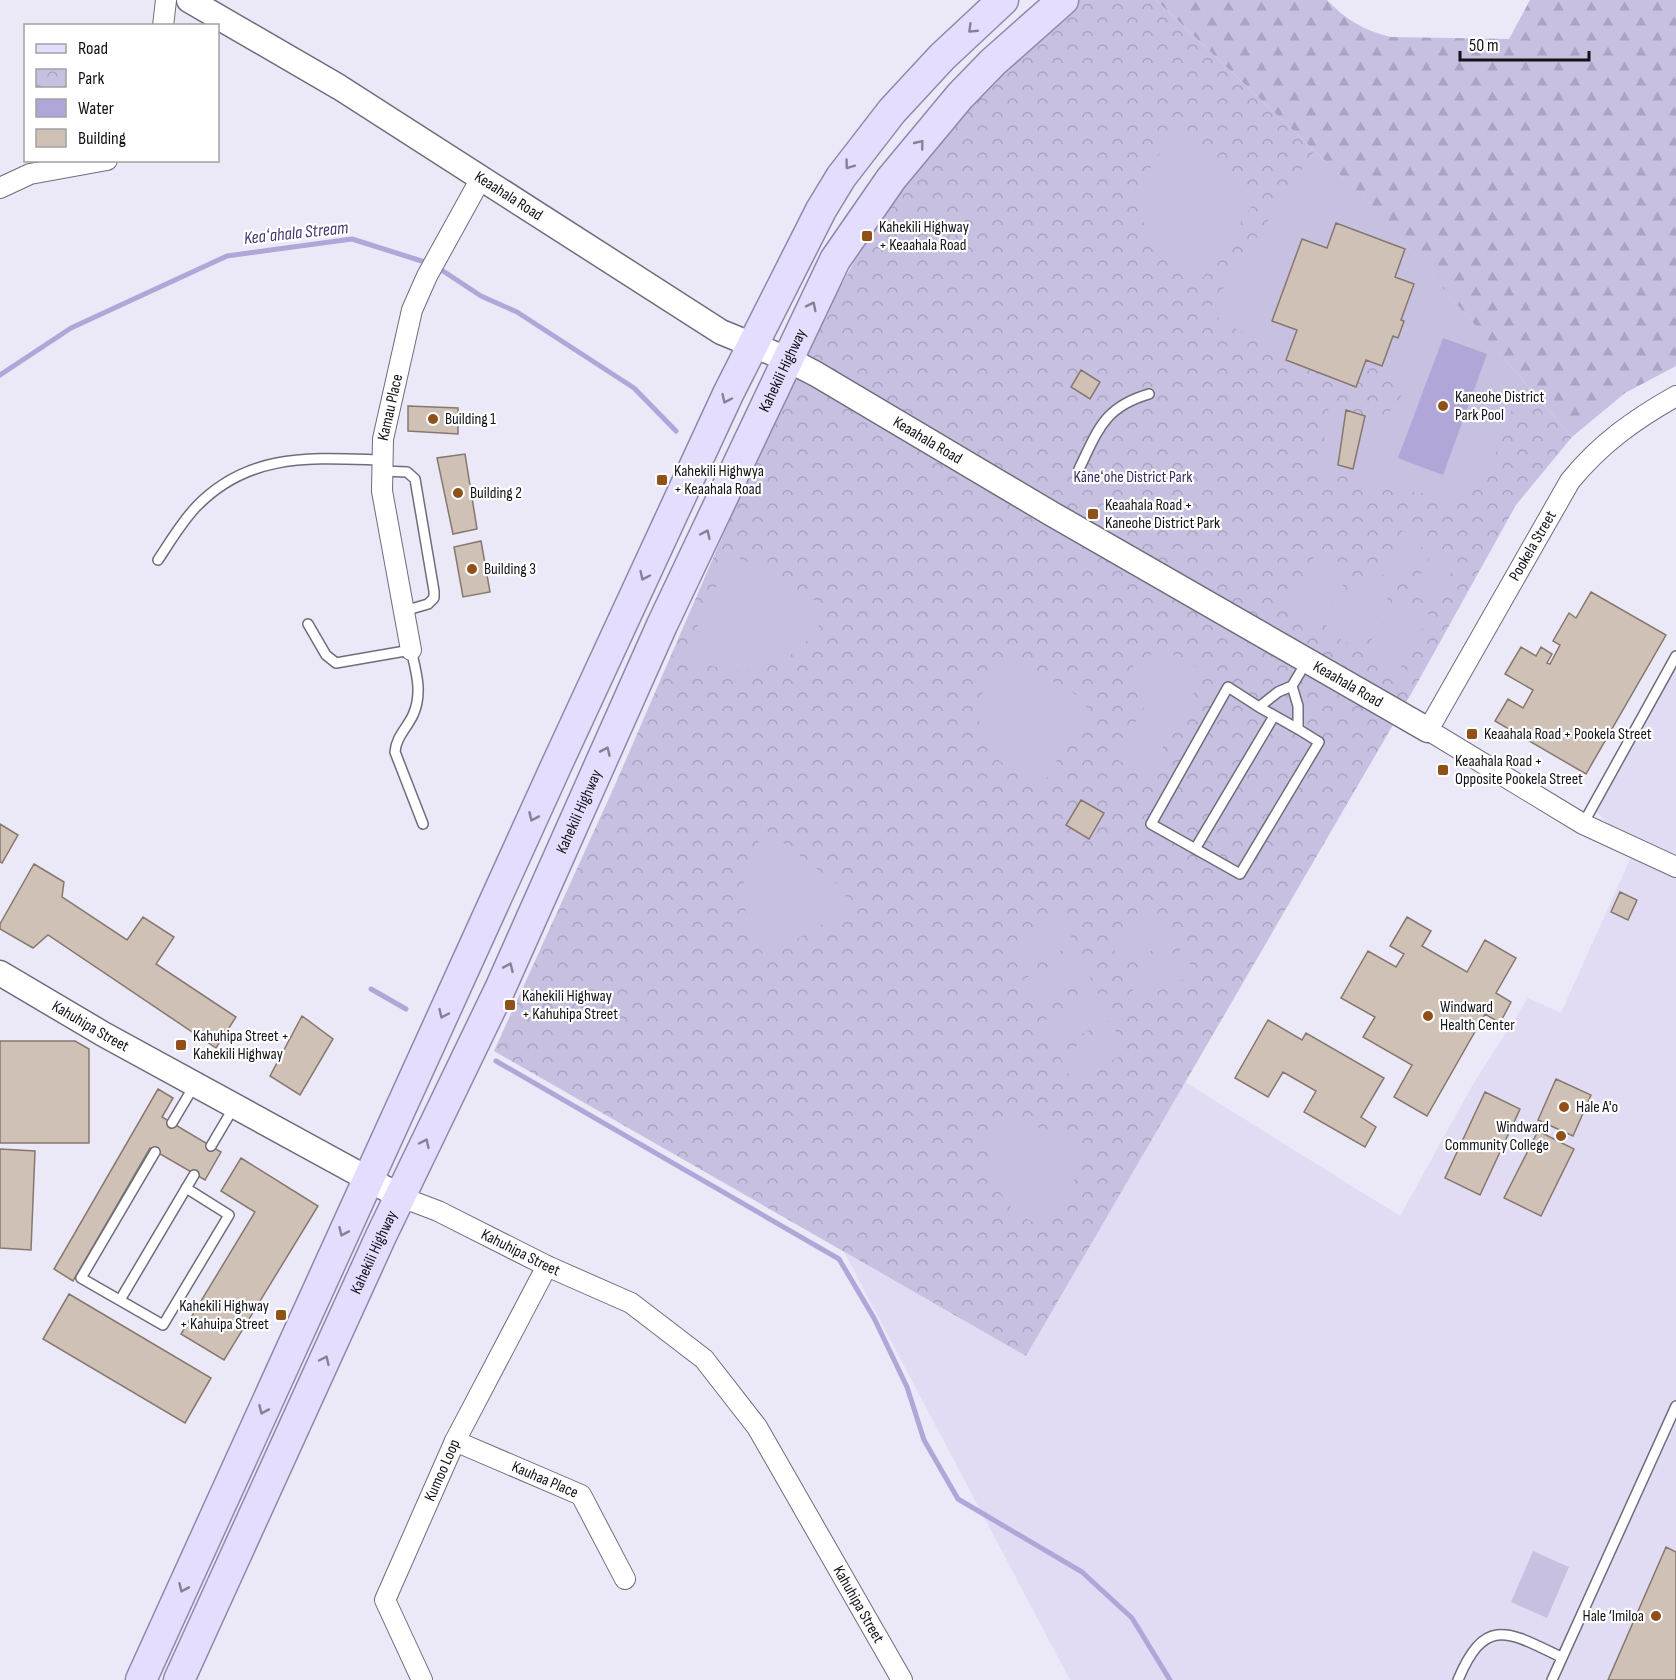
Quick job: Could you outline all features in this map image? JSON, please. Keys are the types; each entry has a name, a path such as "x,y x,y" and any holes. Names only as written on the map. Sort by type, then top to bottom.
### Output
{"main road":[{"path":"141,1680 366,1179 751,346 820,210 863,146 942,57 1003,0"},
{"name":"Kahekili Highway","path":"179,1680 401,1197 500,989 662,625 835,260 891,179 960,96 993,62 1063,0"}],"street":[{"path":"163,24 166,0"},
{"name":"Keaahala Road","path":"189,0 339,87 480,180 721,332 787,359 1428,730 1583,824 1676,867"},
{"path":"0,188 30,174 96,162"},
{"name":"Kamau Place","path":"411,650 382,491 381,466 408,321 427,276 480,180"},
{"name":"Pookela Street","path":"1428,730 1570,481 1584,463 1619,432 1676,396"},
{"name":"Kahuhipa Street","path":"0,973 366,1179 631,1303 704,1359 757,1427 902,1680"},
{"name":"Kumoo Loop","path":"422,1680 385,1600 456,1441 548,1266"},
{"name":"Kauhaa Place","path":"456,1441 581,1495 625,1578"}],"lane":[{"path":"1079,469 1097,430 1113,410 1130,400 1149,394"},
{"path":"158,560 196,507 242,474 297,458 381,466 407,472 415,479 434,591 434,598 428,604 404,610"},
{"path":"308,624 326,655 336,663 411,650 418,685 417,703 397,740 395,752 423,824"},
{"path":"1583,824 1676,656"},
{"path":"1259,707 1278,692 1292,686 1307,661"},
{"path":"1292,686 1298,706 1298,729"},
{"path":"1228,687 1274,716 1319,742 1240,874 1151,824 1228,687"},
{"path":"1195,849 1274,716"},
{"path":"172,1123 195,1084"},
{"path":"211,1146 235,1106"},
{"path":"155,1152 81,1278 163,1325 229,1215 186,1188"},
{"path":"120,1300 195,1174"},
{"path":"1552,1680 1676,1406"},
{"path":"1458,1680 1475,1647 1497,1635 1521,1638 1562,1657"}],"shaded area":[{"name":"Windward Community College","path":"1676,656 1676,1680 1070,1680 844,1252 1026,1356 1185,1082 1400,1216 1472,1086 1528,998 1561,1013 1635,848 1591,807"}],"green space":[{"name":"Kāneʻohe District Park","path":"1075,0 1156,0 1365,199 1572,437 1516,505 1415,687 1026,1356 494,1051 615,785 781,401 825,314 882,212 956,110"},
{"path":"1156,0 1327,0 1356,24 1391,37 1509,39 1530,0 1676,0 1676,366 1625,393 1572,437 1365,199"},
{"path":"1176,135 1259,195 1202,279 1161,249 1148,233 1141,215 1140,197 1146,177 1157,157"},
{"path":"1314,151 1365,199 1511,367 1514,385 1509,420 1496,454 1468,500 1381,487 1320,469 1329,405 1381,420 1395,406 1404,391 1397,372 1366,360 1356,387 1286,360 1208,311"},
{"path":"1403,530 1424,542 1400,585 1379,573"},
{"path":"1435,549 1457,562 1432,606 1409,593"},
{"path":"1318,550 1352,569 1318,627 1285,607"},
{"path":"739,558 830,609 801,646 785,658 768,666 749,670 728,669 684,655 728,562"},
{"path":"1357,573 1391,592 1358,649 1324,630"},
{"path":"1396,595 1430,615 1398,672 1364,653"},
{"path":"1156,646 1206,672 1145,778 1115,758 1144,708 1133,665 1148,660"},
{"path":"1006,655 1082,698 1087,709 1043,784 1020,775 1002,763 989,749 981,732 979,714 982,695 991,675"},
{"path":"766,830 841,887 847,899 844,911 765,958 749,922 744,884 750,855"},
{"path":"1165,912 1178,938 1121,965 1109,939"},
{"path":"1062,918 1075,944 1020,971 1007,946"},
{"path":"1183,949 1195,974 1138,1001 1126,976"},
{"path":"1079,953 1091,978 1036,1004 1023,979"},
{"path":"1098,993 1111,1019 1056,1047 1043,1021"},
{"path":"1114,1028 1127,1053 1072,1080 1059,1055"},
{"path":"1010,1115 1080,1146 1085,1160 1048,1228 1025,1218 1013,1209 1005,1200 994,1179 990,1167 991,1144 997,1130"},
{"path":"1533,1551 1569,1567 1547,1618 1511,1602"}],"water":[{"name":"Kaneohe District Park Pool","path":"1443,338 1487,354 1443,475 1398,458"}],"building":[{"path":"1336,223 1405,249 1395,277 1414,284 1401,320 1404,321 1398,338 1393,336 1382,366 1366,360 1356,387 1286,360 1297,330 1272,321 1302,239 1327,248"},
{"path":"1081,370 1100,382 1090,399 1071,387"},
{"name":"Building 1","path":"408,406 458,408 458,434 408,431"},
{"path":"1346,410 1365,416 1353,469 1338,465"},
{"name":"Building 2","path":"465,454 477,529 453,534 437,458"},
{"name":"Building 3","path":"481,541 490,592 463,597 454,547"},
{"path":"1591,592 1666,635 1586,774 1495,721 1508,699 1523,708 1533,690 1505,674 1521,647 1536,656 1541,647 1552,654 1547,663 1550,664 1560,645 1553,641 1569,613 1576,618"},
{"path":"1081,800 1104,813 1089,839 1066,825"},
{"path":"0,824 18,835 2,863 0,862"},
{"path":"34,864 64,882 62,897 127,940 143,917 174,937 156,964 236,1017 216,1048 48,935 33,948 0,929 0,924"},
{"path":"1620,892 1637,900 1628,920 1611,912"},
{"name":"Windward Health Center","path":"1407,917 1431,931 1422,946 1467,972 1485,940 1516,958 1496,993 1511,1002 1500,1023 1485,1014 1427,1116 1394,1097 1412,1065 1363,1037 1375,1017 1341,998 1368,951 1396,967 1404,954 1390,946"},
{"path":"302,1016 333,1039 300,1095 270,1076"},
{"path":"1268,1020 1302,1040 1306,1033 1384,1078 1361,1117 1376,1127 1365,1147 1304,1112 1316,1091 1283,1072 1268,1097 1235,1078"},
{"path":"0,1041 75,1041 89,1049 89,1143 0,1143"},
{"name":"Hale A'o","path":"1556,1079 1591,1095 1573,1136 1538,1120"},
{"path":"158,1089 173,1098 162,1117 221,1152 205,1180 150,1148 73,1281 54,1269"},
{"path":"1485,1092 1520,1109 1480,1195 1445,1178"},
{"path":"1538,1131 1574,1149 1541,1216 1504,1198"},
{"path":"0,1149 35,1151 31,1250 0,1248"},
{"path":"241,1158 318,1206 224,1360 181,1334 255,1212 221,1191"},
{"path":"69,1294 211,1378 185,1423 43,1339"},
{"name":"Hale ‘Imiloa","path":"1666,1547 1676,1552 1676,1680 1608,1680"}],"waterway":[{"name":"Keaʻahala Stream","path":"0,375 71,328 227,256 352,239 428,263"},
{"name":"Keaʻahala Stream","path":"437,267 481,296 517,312 634,388 676,431"},
{"path":"371,989 406,1009"},
{"path":"496,1061 839,1259 874,1318 907,1387 924,1440 958,1499 1082,1572 1132,1618 1170,1680"}],"place":[{"name":"Kahekili Highway + Keaahala Road","path":"867,236"},
{"name":"Kaneohe District Park Pool","path":"1443,406"},
{"name":"Building 1","path":"433,419"},
{"name":"Kahekili Highwya + Keaahala Road","path":"662,480"},
{"name":"Building 2","path":"458,493"},
{"name":"Keaahala Road + Kaneohe District Park","path":"1093,514"},
{"name":"Building 3","path":"472,569"},
{"name":"Keaahala Road + Pookela Street","path":"1472,734"},
{"name":"Keaahala Road + Opposite Pookela Street","path":"1443,770"},
{"name":"Kahekili Highway + Kahuhipa Street","path":"510,1005"},
{"name":"Windward Health Center","path":"1428,1016"},
{"name":"Kahuhipa Street + Kahekili Highway","path":"181,1045"},
{"name":"Hale A'o","path":"1564,1107"},
{"name":"Windward Community College","path":"1561,1136"},
{"name":"Kahekili Highway + Kahuipa Street","path":"281,1315"},
{"name":"Hale ‘Imiloa","path":"1656,1616"}]}
